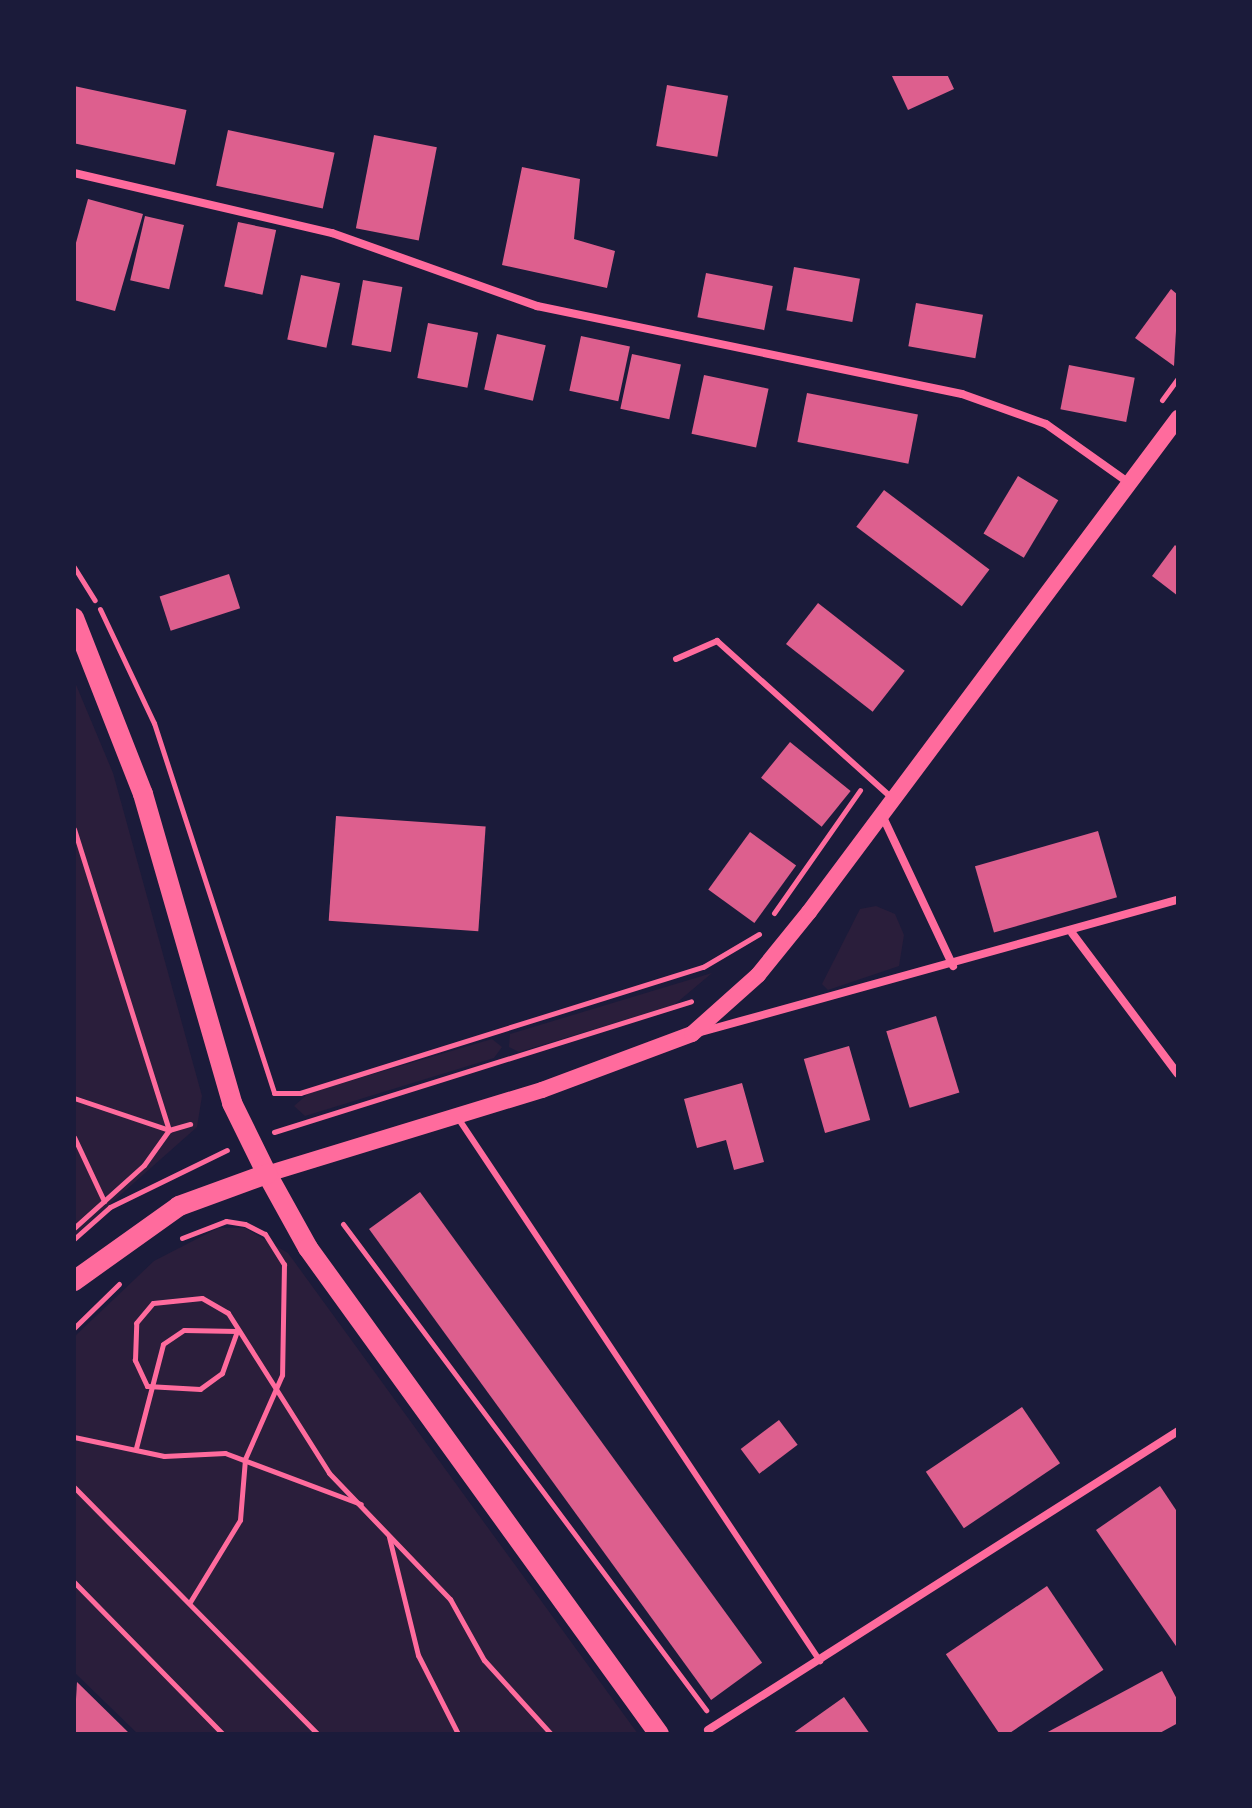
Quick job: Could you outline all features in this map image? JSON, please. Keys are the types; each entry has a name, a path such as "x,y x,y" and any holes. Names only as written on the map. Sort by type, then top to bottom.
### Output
{"main road":[{"path":"74,1281 179,1206 692,1034 758,975 1178,418"},
{"path":"74,618 143,794 232,1103 267,1174 308,1248 659,1734"}],"street":[{"path":"74,173 332,233 537,306 962,394 1046,424 1129,483"},
{"path":"881,813 953,966"},
{"path":"692,1034 953,966 1178,900"},
{"path":"1072,933 1178,1074"},
{"path":"708,1730 718,1728 821,1663 1178,1431"}],"lane":[{"path":"676,659 717,641 892,798"},
{"path":"456,1115 821,1663"}],"path":[{"path":"1152,412 1178,378"},
{"path":"74,567 154,723 270,1086 283,1097 703,967 760,933 862,787"},
{"path":"753,950 878,785"},
{"path":"74,829 169,1130"},
{"path":"74,1239 110,1207 249,1139 697,998"},
{"path":"74,1098 169,1130"},
{"path":"74,1228 104,1201 169,1130 190,1124"},
{"path":"74,1137 104,1201"},
{"path":"174,1242 226,1221 265,1234 284,1264 277,1388 245,1459 240,1520 190,1602"},
{"path":"343,1224 718,1728"},
{"path":"74,1328 131,1272"},
{"path":"147,1386 135,1360 136,1323 153,1303 202,1298 228,1313 329,1473 366,1506 388,1534 450,1599 484,1660 551,1734"},
{"path":"136,1448 147,1386 163,1344 184,1330 237,1331"},
{"path":"147,1386 200,1389 222,1373 237,1331"},
{"path":"74,1437 136,1448 245,1459 366,1506"},
{"path":"74,1487 318,1734"},
{"path":"388,1534 418,1655 458,1734"},
{"path":"74,1582 223,1734"}],"shaded area":[{"path":"74,680 113,773 202,1096 197,1127 74,1236"},
{"path":"876,906 895,914 904,935 899,966 828,990 822,984 860,909"},
{"path":"712,973 674,1005 519,1052 509,1047 510,1034"},
{"path":"492,1039 502,1047 494,1058 305,1116 294,1106 309,1093"},
{"path":"218,1228 245,1228 288,1253 638,1734 138,1734 74,1672 74,1337 154,1261"}],"building":[{"path":"891,74 947,74 954,89 908,110"},
{"path":"667,85 728,96 717,157 656,146"},
{"path":"74,86 186,110 175,165 74,143"},
{"path":"228,130 335,153 323,208 216,186"},
{"path":"374,135 437,147 419,240 356,228"},
{"path":"522,167 580,179 574,239 615,251 607,288 502,265"},
{"path":"88,199 143,214 115,311 74,300 74,250"},
{"path":"145,216 184,225 169,289 130,280"},
{"path":"238,222 276,230 262,295 224,287"},
{"path":"794,267 860,279 852,322 786,310"},
{"path":"706,273 773,286 764,330 697,317"},
{"path":"301,275 340,283 326,348 287,340"},
{"path":"363,280 402,287 391,352 352,345"},
{"path":"1171,289 1178,295 1174,366 1135,338"},
{"path":"916,303 983,315 975,358 908,346"},
{"path":"428,323 478,333 467,388 417,378"},
{"path":"497,334 546,345 533,401 484,390"},
{"path":"581,336 630,346 618,401 569,391"},
{"path":"632,354 681,364 669,419 620,409"},
{"path":"1069,365 1135,378 1126,422 1060,409"},
{"path":"704,375 769,389 756,447 692,434"},
{"path":"807,393 918,415 908,464 797,442"},
{"path":"1018,476 1058,500 1024,558 983,533"},
{"path":"884,490 989,569 962,606 856,527"},
{"path":"1175,545 1178,548 1178,596 1152,576"},
{"path":"229,574 240,608 171,631 160,597"},
{"path":"818,603 905,671 873,712 786,644"},
{"path":"790,742 851,791 822,827 761,778"},
{"path":"336,816 486,826 478,931 329,921"},
{"path":"1098,831 1117,897 994,933 975,866"},
{"path":"750,832 796,866 754,923 708,889"},
{"path":"936,1016 959,1093 910,1108 886,1031"},
{"path":"849,1046 870,1120 825,1133 804,1059"},
{"path":"742,1083 764,1162 734,1170 726,1140 697,1148 684,1099"},
{"path":"420,1192 762,1663 711,1700 369,1229"},
{"path":"1022,1407 1060,1463 964,1528 926,1472"},
{"path":"779,1420 798,1445 759,1474 741,1449"},
{"path":"1160,1486 1178,1513 1178,1649 1096,1530"},
{"path":"1047,1586 1103,1670 1008,1734 1000,1734 946,1654"},
{"path":"1162,1671 1178,1701 1178,1723 1158,1734 1044,1734"},
{"path":"77,1682 130,1734 74,1734"},
{"path":"844,1697 870,1734 792,1734"}]}
